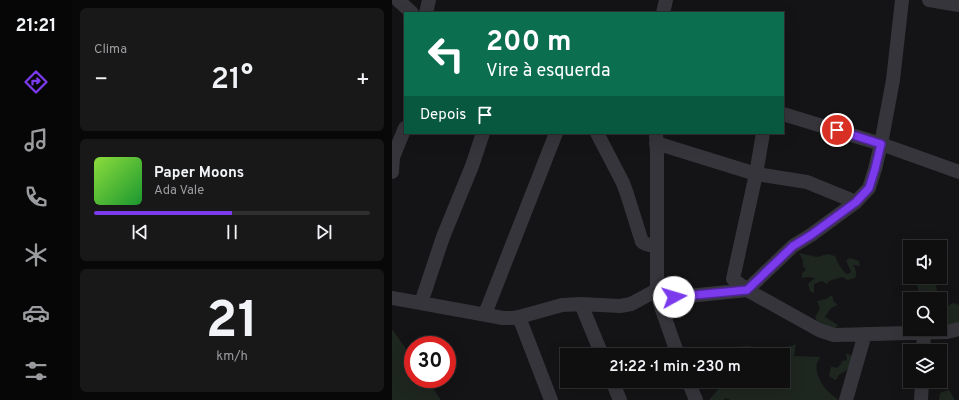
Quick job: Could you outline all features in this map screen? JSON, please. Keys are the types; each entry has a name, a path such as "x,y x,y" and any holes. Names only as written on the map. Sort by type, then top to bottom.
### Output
{"street":[{"path":"398,0 411,12"},
{"path":"426,12 430,0"},
{"path":"663,12 666,0"},
{"path":"392,298 503,318 513,318 562,305 581,304 620,306 658,295 747,290 793,246 811,235 856,202 869,188 881,144 893,80 902,0"},
{"path":"929,0 959,5"},
{"path":"784,114 881,144 959,172"},
{"path":"392,172 393,157 404,130"},
{"path":"421,303 483,134"},
{"path":"485,314 556,134"},
{"path":"598,134 623,183 642,242 658,247"},
{"path":"763,134 756,174 733,279 747,290 819,330 834,335 903,333"},
{"path":"676,348 658,295 656,138 756,174 808,182 856,202"},
{"path":"581,304 599,348"},
{"path":"519,317 551,400"},
{"path":"947,332 959,329"},
{"path":"846,400 865,334"},
{"path":"615,388 620,400"},
{"path":"691,388 696,400"},
{"path":"921,400 922,388"}],"shaded area":[{"path":"799,253 817,257 828,254 835,256 839,265 845,273 848,274 851,272 846,260 850,258 859,261 860,266 853,265 856,271 855,278 848,280 842,277 829,281 827,284 822,281 814,284 814,293 810,291 808,284 815,278 802,278 802,273 806,270 803,266 803,261"},
{"path":"917,284 936,284 937,292 918,292"},
{"path":"832,295 834,302 838,305 831,308 825,317 838,325 833,331 818,323 815,317 820,309 817,301 826,299"},
{"path":"953,303 959,305 959,326 947,328 947,306"},
{"path":"392,329 404,346 404,388 433,388 441,400 392,400"},
{"path":"796,344 794,356 820,357 817,363 817,374 819,379 826,389 838,399 731,400 725,398 724,400 709,400 719,388 790,388 790,348 786,348"},
{"path":"750,346 752,348 719,348"},
{"path":"846,353 852,357 850,369 847,369 835,380 829,376 831,367 837,368 842,361 847,360"},
{"path":"949,390 955,400 939,400 940,393"}],"route":[{"path":"674,297 747,290 793,246 811,235 856,202 869,188 881,144 837,130"}]}
